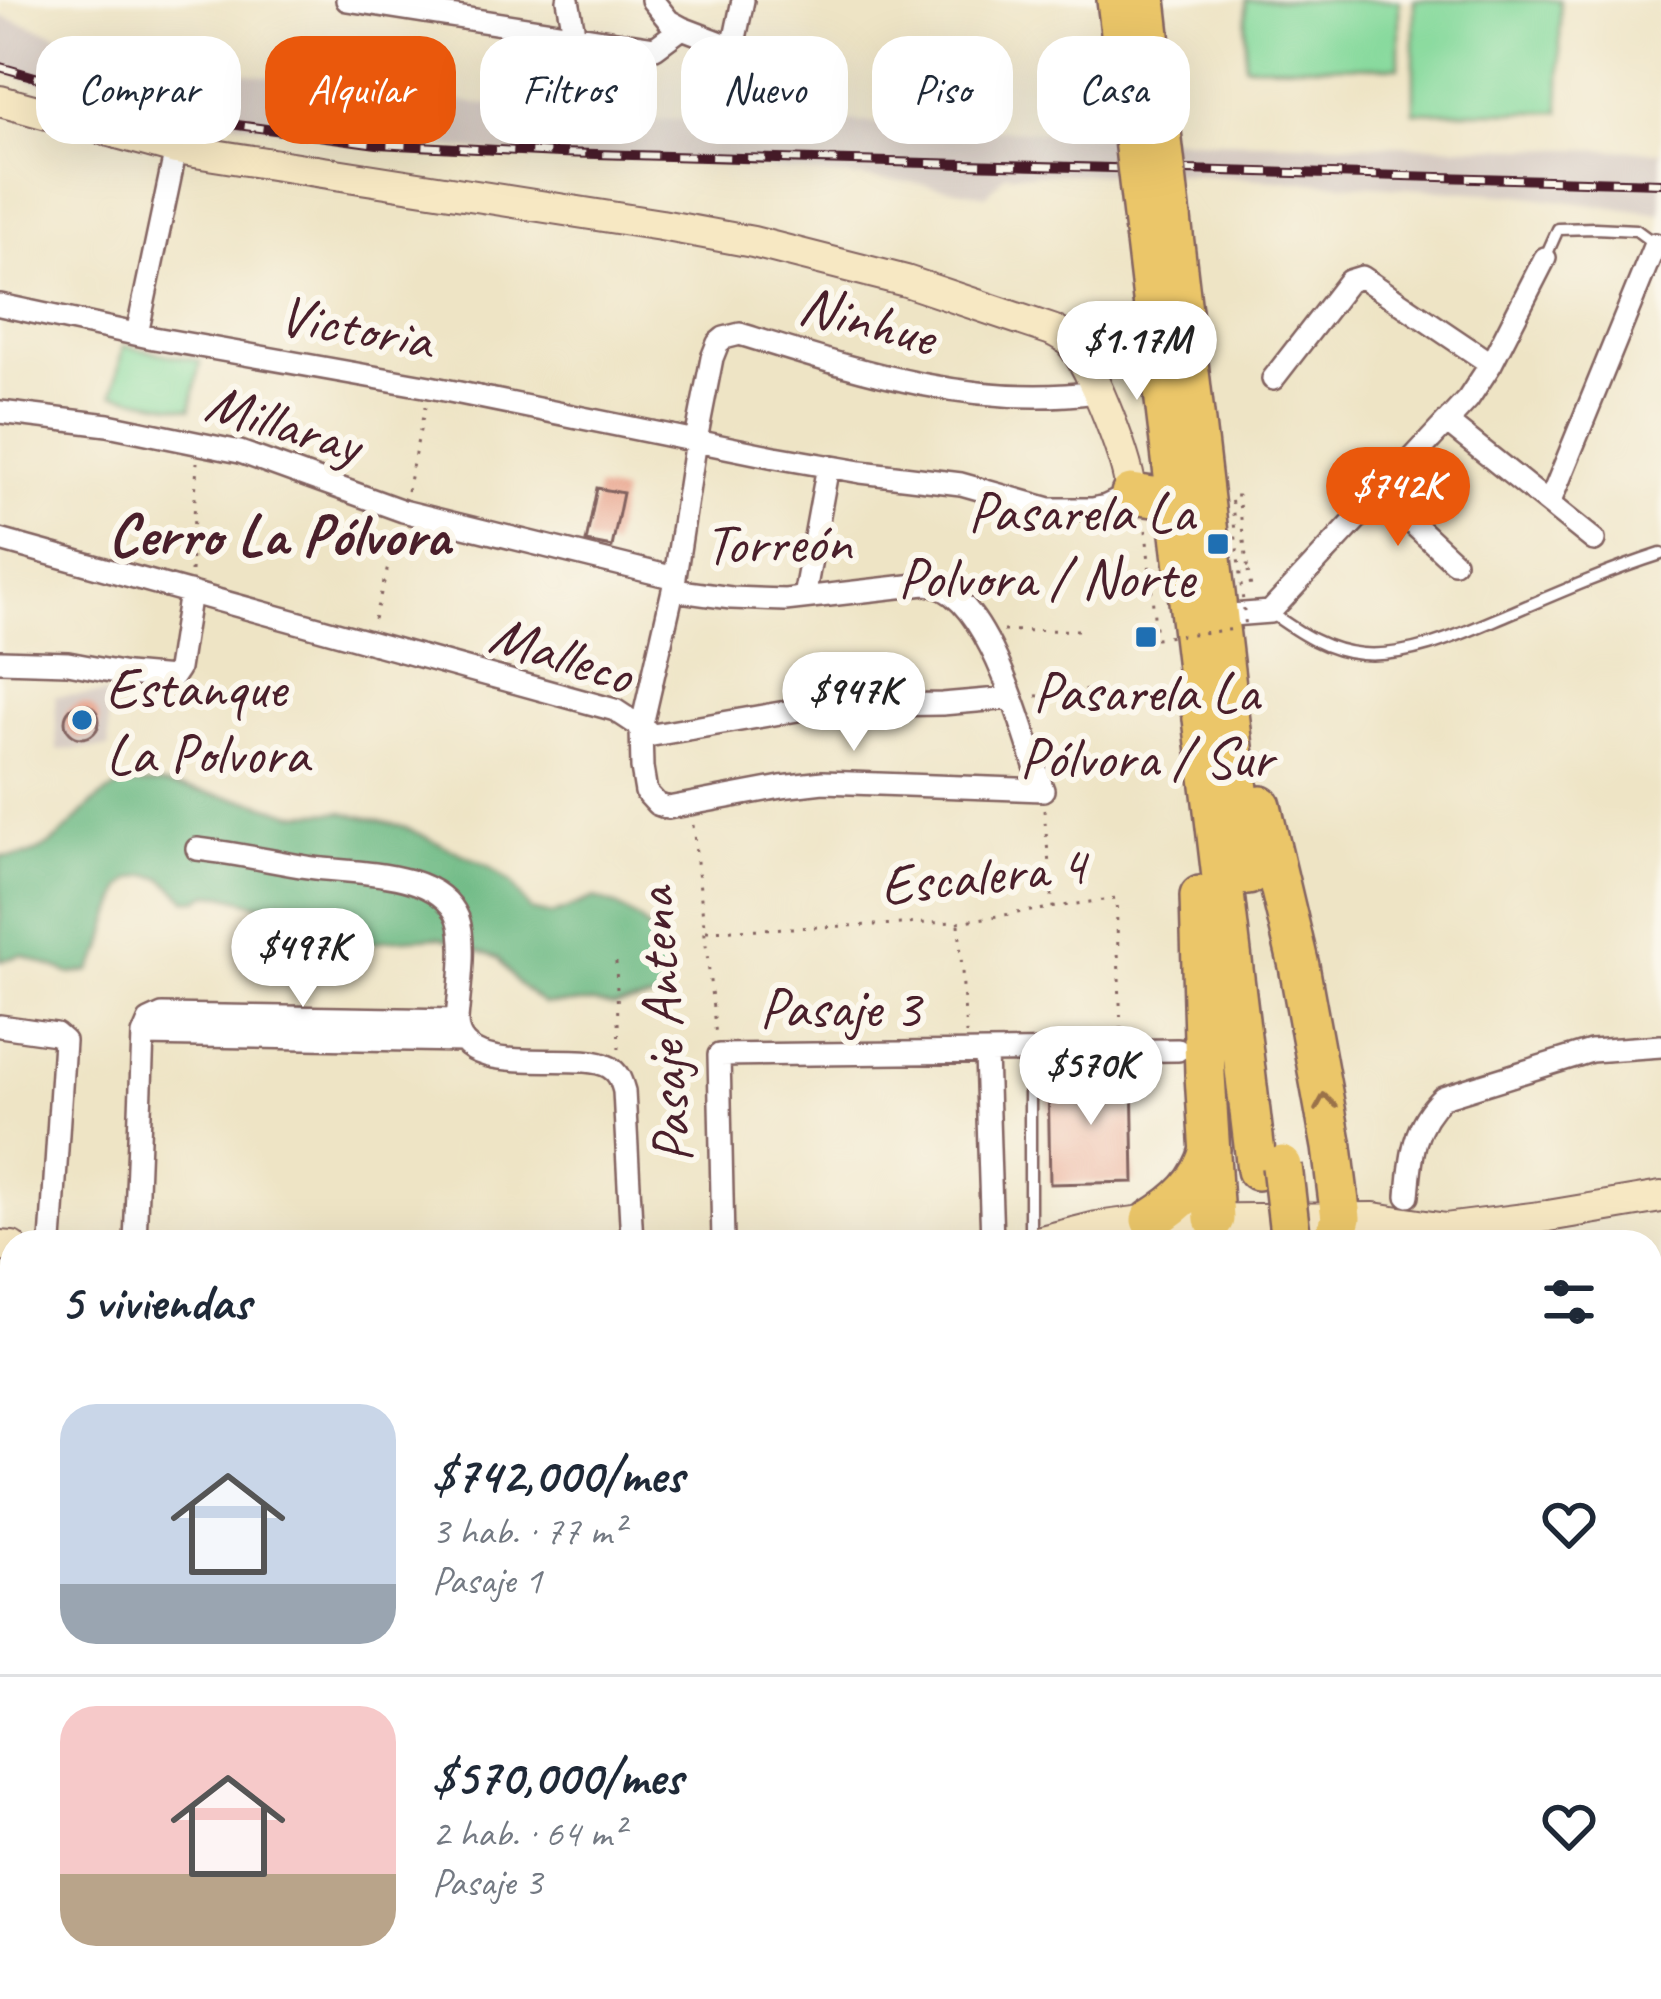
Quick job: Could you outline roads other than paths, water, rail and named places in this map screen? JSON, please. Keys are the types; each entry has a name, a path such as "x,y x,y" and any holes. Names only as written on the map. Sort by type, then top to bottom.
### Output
{"highway":[{"path":"1117,0 1126,36"},
{"path":"1146,0 1146,36"},
{"path":"1149,144 1176,500 1231,627 1269,1168 1287,1230"},
{"path":"1157,217 1231,627 1319,1070 1338,1230"},
{"path":"1139,512 1176,500"},
{"path":"1231,627 1200,774 1199,836 1210,1150 1231,1230"},
{"path":"1151,1220 1192,1189 1210,1150"},
{"path":"1234,1230 1269,1168"}],"street":[{"path":"346,0 563,36"},
{"path":"568,0 575,36"},
{"path":"652,0 669,20 702,36"},
{"path":"736,36 743,0"},
{"path":"657,47 682,28"},
{"path":"0,101 176,149 753,242 906,281 1052,330 1069,340 1080,357 1128,467 1139,512"},
{"path":"137,334 176,149"},
{"path":"1549,504 1655,244"},
{"path":"1231,627 1381,494 1448,423 1483,380 1545,258"},
{"path":"1273,380 1349,281 1357,277 1370,280 1492,364"},
{"name":"Victoria","path":"0,305 828,466 961,484 1059,511 1106,506 1139,512"},
{"name":"Ninhue","path":"695,440 714,349 734,334 882,377 944,389 1036,396 1096,392"},
{"name":"Millaray","path":"0,412 198,442 268,461 403,511 674,584"},
{"path":"1448,423 1594,539"},
{"path":"695,440 674,584 641,729 646,792 657,804 668,808 823,782 1042,790 1011,698"},
{"path":"804,597 828,466"},
{"path":"1381,494 1454,562"},
{"name":"Malleco","path":"0,540 622,712 653,735 821,706 1011,698"},
{"name":"Torreón","path":"674,584 731,598 940,586 953,594 984,632 1011,698"},
{"path":"0,661 68,663 172,678 178,669 190,592"},
{"path":"197,850 324,870 369,871 423,887 446,900 461,932 460,1030 477,1051 508,1059 599,1063 616,1072 624,1091 631,1230"},
{"path":"135,1230 143,1035 149,1021 162,1015 460,1030"},
{"path":"0,1026 56,1034 64,1041 52,1230"},
{"path":"1408,1196 1416,1139 1428,1111 1443,1097 1591,1051 1661,1046"},
{"name":"Pasaje 3","path":"719,1055 1178,1050"},
{"path":"977,1054 991,1230"},
{"name":"Pasaje Antena","path":"719,1055 723,1230"},
{"path":"1503,1230 1661,1198"},
{"path":"1350,1230 1382,1219 1453,1230"},
{"path":"1084,1230 1151,1220 1213,1230"}],"lane":[{"path":"1545,258 1558,230 1636,230 1655,244"},
{"path":"1231,627 1363,654 1406,651 1661,554"},
{"path":"1030,1076 1034,1230"}],"railway":[{"path":"0,67 208,121 377,144 1661,183"}],"place":[{"name":"Pasarela La Polvora / Norte","path":"1218,544"},
{"name":"Pasarela La Pólvora / Sur","path":"1146,637"},
{"name":"Estanque La Polvora","path":"82,720"}],"district":[{"name":"Cerro La Pólvora","path":"279,534"}]}
